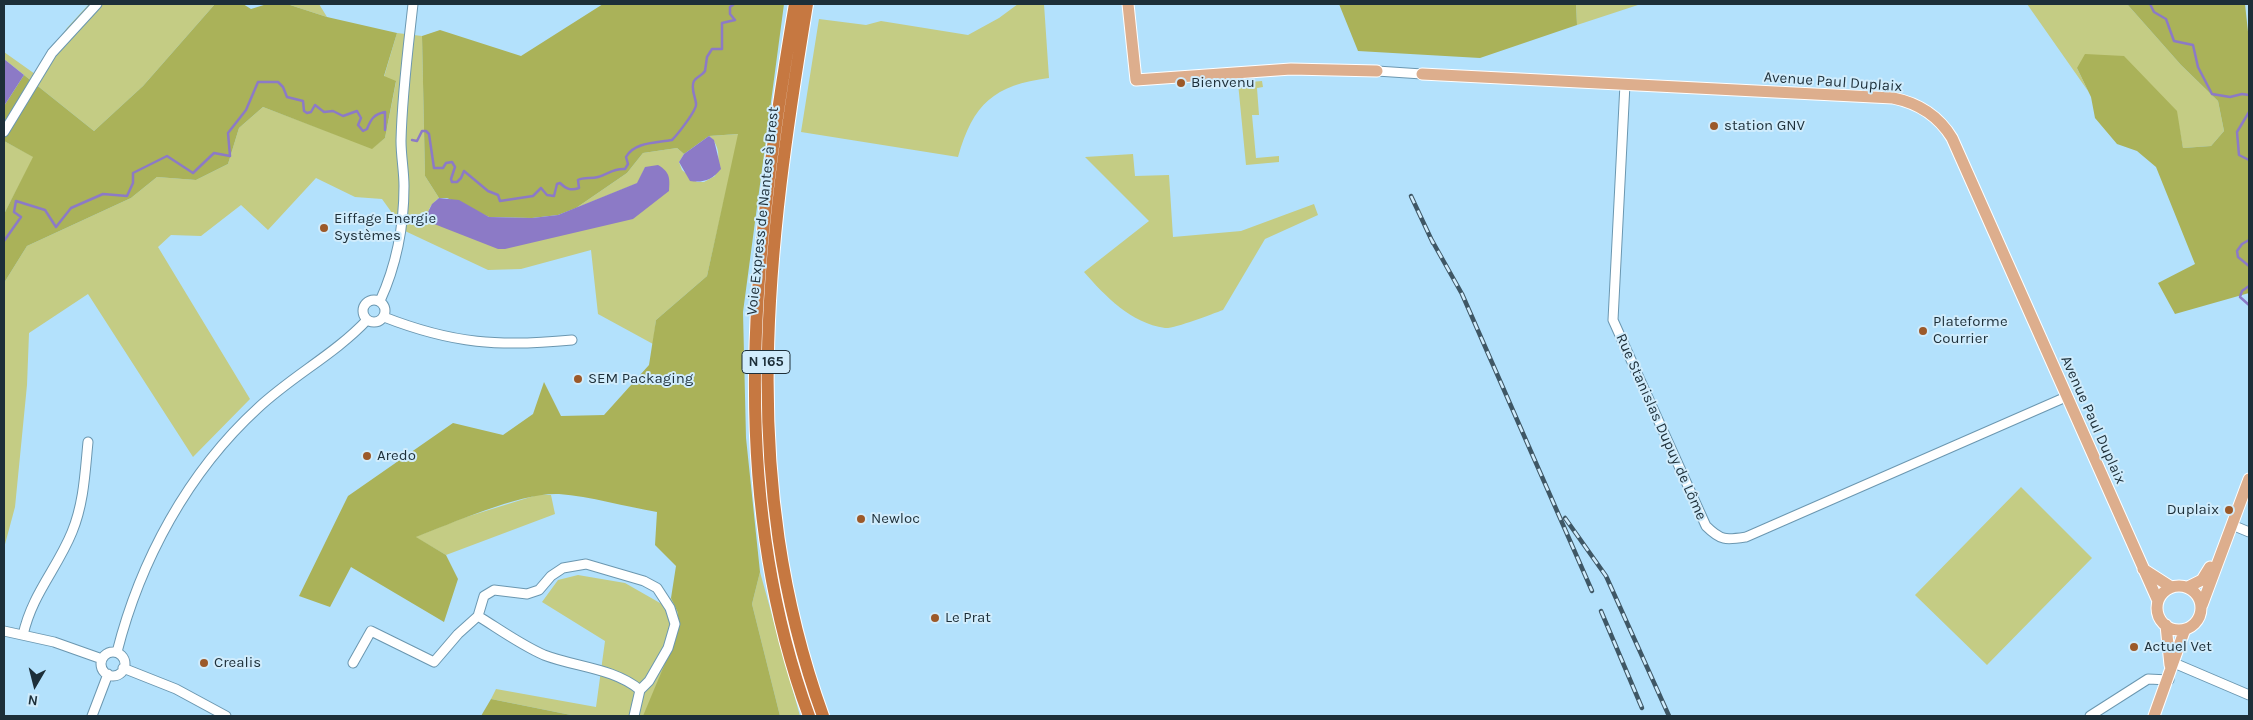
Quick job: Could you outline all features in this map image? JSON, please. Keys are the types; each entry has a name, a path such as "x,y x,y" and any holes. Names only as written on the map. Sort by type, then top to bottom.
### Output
{"highway":[{"name":"Voie Express de Nantes à Brest","path":"795,4 779,97 760,250 754,340 754,406 759,495 769,562 788,647 810,716"},
{"name":"Voie Express de Nantes à Brest","path":"807,4 786,136 772,252 768,317 766,414 772,494 783,567 801,649 823,716"}],"main road":[{"path":"1128,4 1136,80 1291,69 1376,71"},
{"name":"Avenue Paul Duplaix","path":"1422,74 1893,98 1911,102 1930,113 1947,129 1952,138 2158,601"},
{"path":"2166,625 2178,630 2185,629 2191,627 2200,617 2202,605 2219,554 2249,479"},
{"path":"2143,568 2171,587 2188,587 2202,580 2219,554"},
{"path":"2171,587 2161,595 2158,601 2158,614 2166,625 2171,671"},
{"path":"2188,587 2197,594 2202,605"},
{"path":"2154,716 2185,629"}],"street":[{"path":"4,132 52,53 97,4"},
{"path":"380,301 389,281 403,210 404,183 401,143 412,4"},
{"name":"Avenue Paul Duplaix","path":"1376,71 1422,74"},
{"name":"Rue Stanislas Dupuy de Lôme","path":"1625,84 1613,320 1706,526 1716,537 1727,540 1746,537 2066,397"},
{"path":"367,320 364,314 364,306 369,301 380,301 385,306 384,317"},
{"path":"367,320 376,322 384,317"},
{"path":"384,317 436,335 484,344 525,345 572,340"},
{"path":"116,652 129,609 146,565 181,501 204,469 226,441 258,408 304,370 349,338 367,320"},
{"path":"23,635 39,589 73,532 83,498 88,442"},
{"path":"2232,525 2249,532"},
{"path":"352,663 371,631 434,662 458,634 478,616 484,596 494,590 526,594 539,590 551,576 563,568 586,564 644,581 657,588 670,608 674,624 668,648 648,681 640,690 634,716"},
{"path":"478,616 544,655 588,666 633,684 640,690"},
{"path":"4,631 54,642 102,659"},
{"path":"116,652 123,659 123,668 117,674 108,674 102,668 102,659 108,653 116,652"},
{"path":"123,668 176,689 226,716"},
{"path":"2090,716 2148,678 2171,671 2249,695"},
{"path":"92,716 108,674"}],"green space":[{"path":"89,4 215,4 143,86 94,131 4,59 4,52 35,74 67,28"},
{"path":"215,4 243,4 251,9 267,4 287,4 327,17 397,33 384,76 396,81 385,138 372,149 263,107 239,128 228,164 196,180 157,177 131,198 27,246 4,283 4,214 33,157 4,141 4,106 24,75 94,131 143,86"},
{"path":"287,4 319,4 327,17"},
{"path":"603,4 784,4 743,312 746,438 760,572 752,604 780,716 643,716 676,637 678,613 671,598 676,566 655,545 657,512 583,497 559,494 544,495 487,509 416,537 446,555 458,579 444,622 351,567 330,607 299,596 348,496 453,423 503,435 533,414 544,382 561,416 604,415 649,365 656,320 707,276 738,134 709,136 684,154 677,148 643,153 627,173 576,208 558,215 532,218 489,217 447,198 439,198 425,176 422,36 440,30 521,56"},
{"path":"1018,4 1044,4 1049,78 1014,86 988,100 971,123 958,157 801,132 819,19 866,25 881,21 968,35 999,18"},
{"path":"1339,4 1576,4 1577,25 1480,58 1358,51"},
{"path":"1576,4 1641,4 1577,25"},
{"path":"2027,4 2127,4 2181,65 2218,101 2224,131 2211,146 2183,148 2176,111 2077,68 2088,91"},
{"path":"2127,4 2245,4 2249,41 2249,293 2175,314 2158,283 2195,264 2156,167 2137,151 2117,144 2095,118 2091,97 2077,68 2085,54 2124,56 2177,111 2183,148 2211,146 2224,131 2218,101 2181,65"},
{"path":"397,33 422,36 425,176 439,198 430,208 429,222 633,219 645,167 638,183 576,208 627,173 643,153 677,148 684,154 679,162 682,170 697,182 704,182 715,176 718,165 718,150 709,136 739,134 707,276 656,320 653,344 598,314 591,250 521,269 488,270 405,231 382,199 355,197 316,178 268,230 241,205 201,236 171,235 158,247 250,399 193,457 88,294 29,333 27,385 15,507 4,548 4,283 27,246 131,198 157,177 196,180 228,164 239,128 263,107 372,148 385,138 396,82 384,77"},
{"path":"1262,81 1263,87 1257,88 1259,115 1252,115 1256,158 1279,156 1279,162 1246,165 1238,83"},
{"path":"4,141 34,157 4,214"},
{"path":"1133,154 1135,176 1169,175 1173,237 1241,231 1314,204 1318,215 1265,239 1223,310 1170,328 1153,325 1141,321 1120,307 1084,272 1149,221 1085,157"},
{"path":"2021,487 2092,558 1987,665 1915,595"},
{"path":"537,495 551,495 555,514 446,555 415,537 463,518"},
{"path":"760,572 800,716 780,716 752,604"},
{"path":"578,575 625,583 660,603 671,598 678,613 676,637 644,716 576,716 491,699 496,689 596,707 605,641 542,602 558,580"},
{"path":"491,699 576,716 481,716"}],"shaded area":[{"path":"4,59 24,75 4,106"},
{"path":"709,136 714,140 721,169 707,180 699,182 690,181 679,162 684,154"},
{"path":"658,165 665,170 668,176 669,191 633,219 505,249 498,249 429,222 427,214 432,204 439,198 459,200 489,217 532,218 558,215 637,183 645,167"}],"waterway":[{"path":"412,140 417,141 422,131 426,131 429,134 434,168 443,168 446,163 452,162 455,167 451,179 452,182 457,182 464,171 488,191 498,195 500,201 533,196 541,188 547,195 554,196 557,184 560,183 569,189 576,189 579,188 578,180 598,177 614,170 625,169 628,164 626,157 634,148 672,140 690,117 696,104 693,90 694,81 705,71 707,57 712,49 722,49 722,23 735,20 730,14 730,7 734,4"},
{"path":"2150,4 2154,12 2166,19 2174,41 2193,45 2198,67 2212,94 2230,97 2242,94 2249,95"},
{"path":"4,241 21,217 14,212 16,201 45,210 56,227 71,208 103,194 127,196 133,183 133,173 167,156 193,173 214,153 230,156 228,133 246,110 258,82 278,82 283,87 287,97 303,101 304,111 307,113 311,112 315,105 324,112 333,111 343,116 357,111 361,118 358,125 363,131 367,129 376,116 385,112 385,130"},
{"path":"2249,112 2237,132 2239,155 2249,160"},
{"path":"2249,240 2242,244 2237,251 2238,257 2249,266"},
{"path":"2249,286 2242,291 2240,297 2249,305"}],"railway":[{"path":"1411,196 1433,243"},
{"path":"1430,237 1462,294 1592,591"},
{"path":"1565,518 1606,576 1669,716"},
{"path":"1601,611 1642,708"}],"place":[{"name":"Bienvenu","path":"1181,83"},
{"name":"station GNV","path":"1714,126"},
{"name":"Eiffage Energie Systèmes","path":"324,228"},
{"name":"Plateforme Courrier","path":"1923,331"},
{"name":"SEM Packaging","path":"578,379"},
{"name":"Aredo","path":"367,456"},
{"name":"Duplaix","path":"2229,510"},
{"name":"Newloc","path":"861,519"},
{"name":"Le Prat","path":"935,618"},
{"name":"Actuel Vet","path":"2134,647"},
{"name":"Crealis","path":"204,663"}]}
